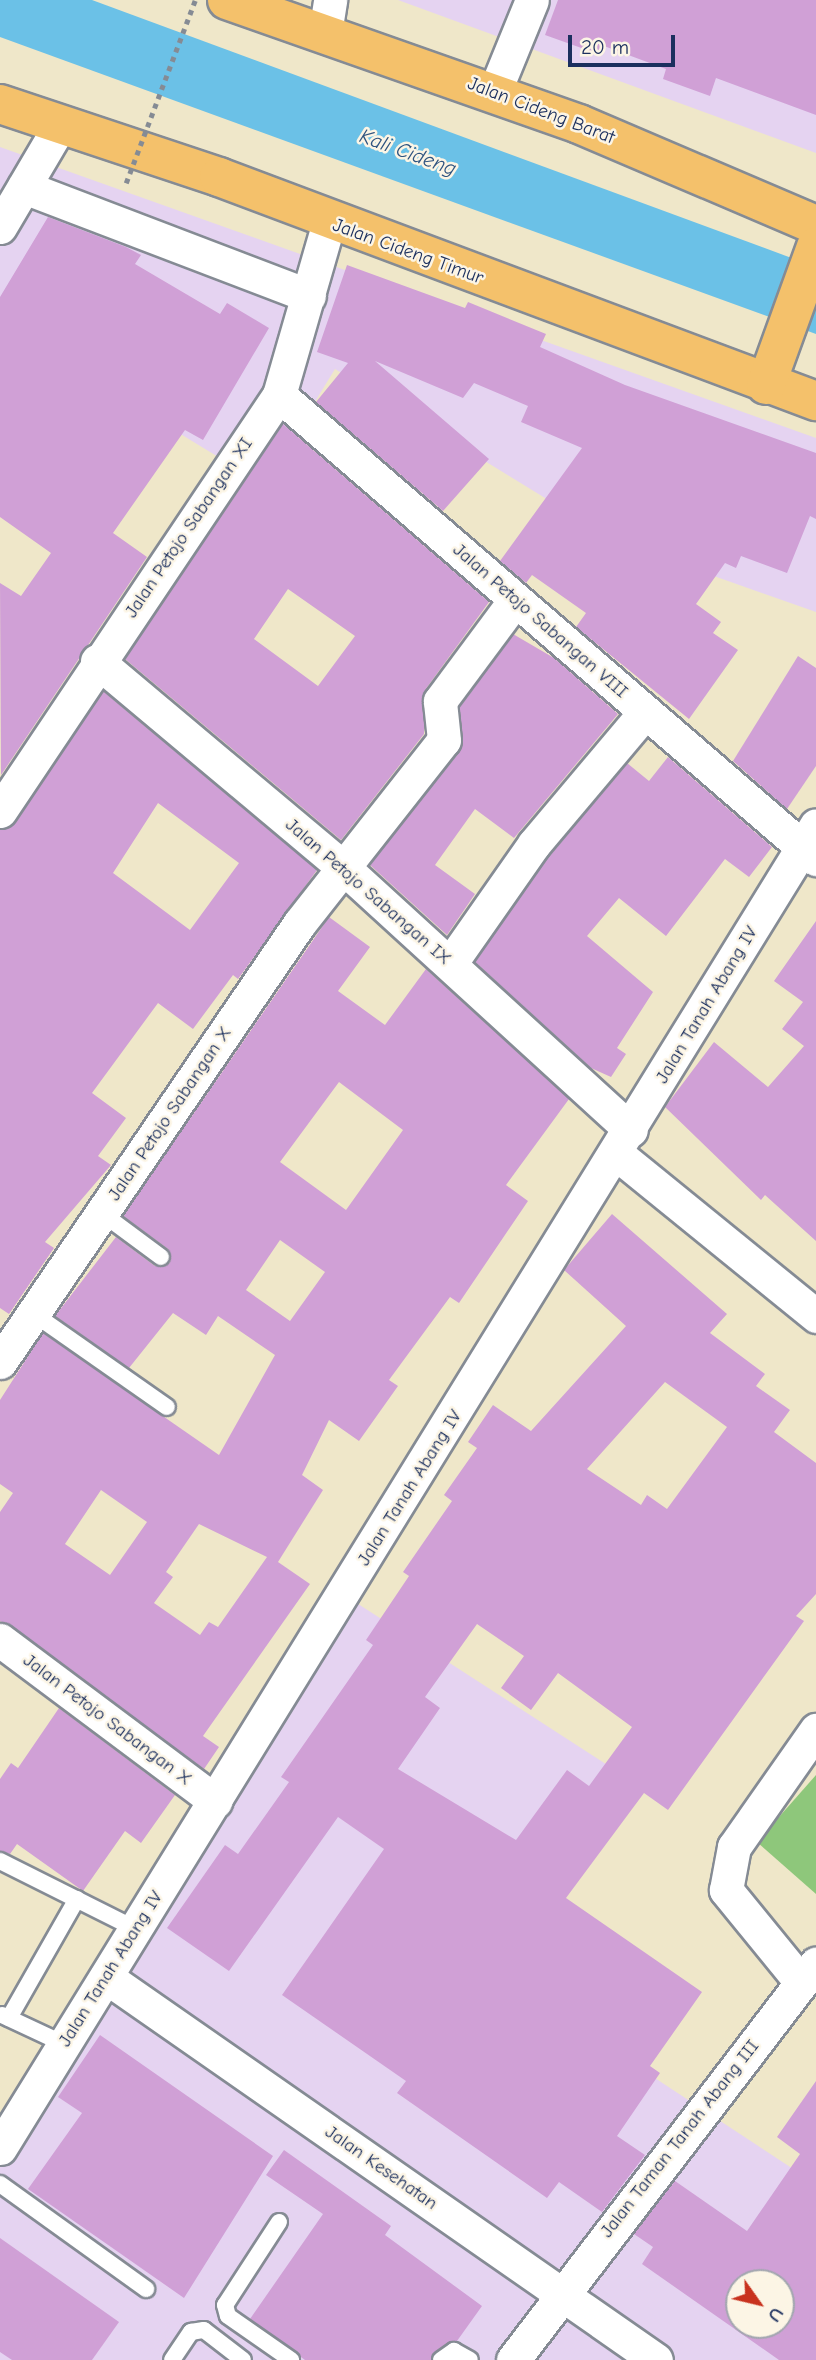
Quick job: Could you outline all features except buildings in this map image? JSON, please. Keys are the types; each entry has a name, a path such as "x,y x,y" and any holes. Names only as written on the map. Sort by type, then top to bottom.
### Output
{"main road":[{"name":"Jalan Cideng Barat","path":"245,4 328,17 494,93 816,225"},
{"name":"Jalan Cideng Timur","path":"0,104 59,127 219,177 329,222 772,369 816,401"},
{"path":"772,369 816,247"}],"street":[{"path":"494,93 533,0"},
{"path":"0,227 59,127"},
{"path":"24,187 309,296"},
{"name":"Jalan Petojo Sabangan XI","path":"0,811 97,661 279,395 329,222"},
{"name":"Jalan Petojo Sabangan VIII","path":"279,395 645,712 811,844"},
{"name":"Jalan Petojo Sabangan X","path":"0,1362 103,1214 245,1001 444,740 440,701 515,600"},
{"name":"Jalan Petojo Sabangan IX","path":"97,661 345,869 450,964 624,1142 816,1316"},
{"path":"450,964 534,844 645,712"},
{"name":"Jalan Tanah Abang IV","path":"0,2148 811,844"},
{"name":"Jalan Petojo Sabangan X","path":"0,1640 215,1801"},
{"name":"Jalan Taman Tanah Abang III","path":"513,2360 559,2295 808,1973 726,1890 734,1847 816,1730"},
{"name":"Jalan Kesehatan","path":"106,1976 559,2295 656,2360"}],"lane":[{"path":"103,1214 161,1257"},
{"path":"34,1314 167,1407"},
{"path":"0,1861 136,1929"},
{"path":"65,2044 5,2016 77,1899"},
{"path":"0,2184 146,2289"},
{"path":"279,2222 225,2305 228,2316 291,2360"},
{"path":"172,2360 191,2332 204,2330 243,2360"},
{"path":"441,2360 454,2351 470,2360"}],"path":[{"path":"126,183 195,0"}],"shaded area":[{"path":"398,0 816,0 816,153"},
{"path":"0,147 816,438 816,612 615,541 335,369 264,485 0,324"},
{"path":"352,1600 612,1768 483,1965 816,2184 816,2360 0,2360 0,2127"}],"green space":[{"path":"816,1775 816,1894 757,1842"}],"water":[{"name":"Kali Cideng","path":"0,0 92,0 816,267 816,334 0,37"}]}
